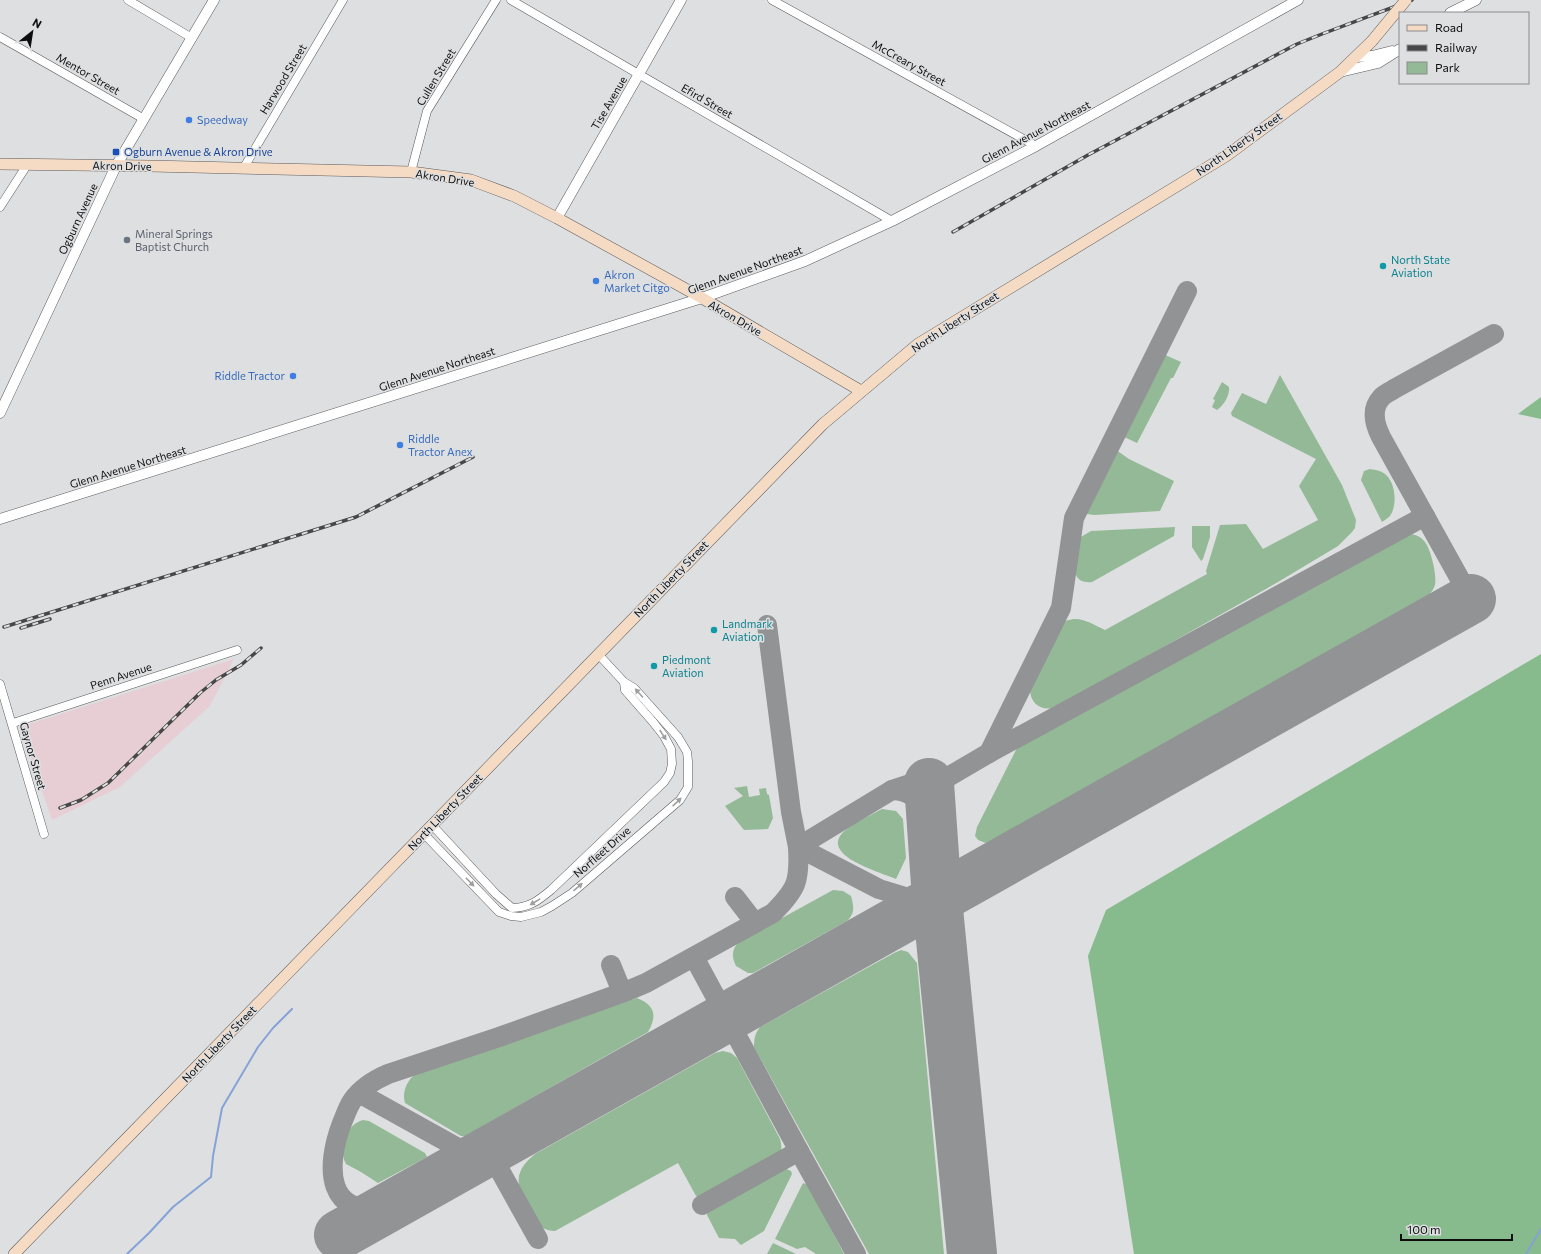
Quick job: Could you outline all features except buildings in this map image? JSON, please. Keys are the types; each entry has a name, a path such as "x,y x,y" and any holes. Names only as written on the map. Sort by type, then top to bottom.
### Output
{"main road":[{"name":"North Liberty Street","path":"14,1254 823,424 918,344 1226,156 1340,72 1372,41 1406,0"},
{"name":"Akron Drive","path":"0,164 411,172 470,180 514,196 557,218 702,298 730,316 861,391"}],"street":[{"path":"128,0 192,38"},
{"name":"Ogburn Avenue","path":"0,413 116,166 214,0"},
{"name":"Harwood Street","path":"243,169 342,0"},
{"name":"Cullen Street","path":"411,172 427,112 496,0"},
{"name":"Efird Street","path":"511,0 892,221"},
{"name":"Tise Avenue","path":"557,218 681,0"},
{"name":"McCreary Street","path":"772,0 1036,146"},
{"name":"Glenn Avenue Northeast","path":"0,519 702,298 805,261 892,221 1036,146 1298,0"},
{"path":"1452,12 1476,0"},
{"name":"Mentor Street","path":"0,37 144,119"},
{"path":"1356,57 1372,56 1399,49"},
{"path":"1340,72 1378,63 1399,50"},
{"path":"0,207 27,165"},
{"name":"Penn Avenue","path":"12,723 237,650"},
{"name":"Norfleet Drive","path":"424,834 496,909 502,913 521,917 541,912 572,892 680,800 688,787 688,761 684,747 678,737 634,688 624,682 598,654"},
{"name":"Norfleet Drive","path":"432,825 503,901 512,908 521,908 536,902 551,890 668,778 672,764 671,749 664,736 653,722 624,690 624,682"},
{"name":"Gaynor Street","path":"0,684 44,834"},
{"path":"454,865 461,857"},
{"path":"496,909 503,901"}],"shaded area":[{"path":"234,659 210,706 120,787 52,820 20,727"}],"green space":[{"path":"1163,354 1181,362 1137,443 1122,436"},
{"path":"1280,375 1342,485 1356,520 1355,528 1338,546 1278,582 1059,706 1052,708 1040,707 1033,700 1030,688 1031,681 1058,626 1064,622 1076,619 1105,630 1207,574 1206,571 1220,525 1246,524 1263,549 1318,520 1299,486 1316,459 1232,416 1231,413 1242,393 1266,404"},
{"path":"1222,382 1229,387 1229,393 1224,403 1217,410 1212,407 1215,400 1213,399"},
{"path":"1541,397 1541,419 1518,414"},
{"path":"1119,452 1129,459 1174,481 1160,511 1094,515 1087,514 1085,511 1113,454"},
{"path":"1370,469 1384,473 1390,480 1394,490 1394,507 1390,516 1382,522 1361,480 1364,471"},
{"path":"1192,526 1210,526 1210,537 1201,561 1192,547"},
{"path":"1175,527 1174,536 1092,582 1084,582 1078,578 1075,573 1075,559 1079,538 1091,531"},
{"path":"1411,534 1419,536 1423,540 1431,556 1434,569 1435,586 1429,595 1005,834 986,843 978,840 975,836 977,827 1017,748 1394,539"},
{"path":"1541,654 1541,1254 1134,1254 1088,956 1106,910"},
{"path":"747,786 749,797 760,795 759,789 766,788 767,794 769,795 773,818 768,829 744,830 725,806 743,796 734,788"},
{"path":"882,809 896,811 903,819 906,858 896,879 853,861 844,854 838,846 839,838 847,829"},
{"path":"833,890 843,891 851,896 853,910 847,921 753,973 748,973 736,966 733,959 733,952 735,946 740,941"},
{"path":"901,950 908,952 917,963 944,1254 869,1254 754,1047 755,1036 760,1027"},
{"path":"637,998 651,1007 653,1011 653,1020 648,1032 465,1136 461,1136 405,1103 404,1093 407,1084 412,1077 420,1071"},
{"path":"723,1051 731,1053 737,1058 780,1139 781,1151 777,1155 757,1168 702,1198 696,1196 678,1163 555,1231 550,1231 538,1224 525,1204 519,1182 519,1176 522,1169 530,1158 715,1053"},
{"path":"363,1120 369,1121 425,1153 427,1157 378,1183 346,1164 344,1158 343,1145 348,1132 357,1122"},
{"path":"784,1168 791,1171 792,1174 764,1231 741,1245 735,1239 719,1238 707,1215 708,1208"},
{"path":"803,1183 808,1185 844,1254 816,1254 805,1247 797,1249 775,1239"},
{"path":"773,1243 794,1253 796,1254 767,1254"}],"waterway":[{"path":"127,1254 173,1207 211,1177 213,1156 222,1108 258,1047 273,1028 292,1009"},
{"path":"1526,1254 1541,1229"}],"taxiway":[{"path":"989,753 1061,608 1074,518 1187,291"},
{"path":"1471,599 1381,437 1375,423 1375,412 1378,403 1385,394 1494,334"},
{"path":"389,1207 368,1209 353,1206 342,1198 336,1186 333,1172 333,1157 342,1123 352,1101 359,1092 368,1085 388,1074 499,1037 646,983 773,913 792,891 795,884 798,868 798,847 892,790 907,785 941,781 989,753 1425,516"},
{"path":"767,625 791,812 798,847 879,889 912,899 937,899"},
{"path":"892,790 911,795 920,803 932,820"},
{"path":"735,897 755,923"},
{"path":"898,898 918,910 931,928 944,960"},
{"path":"694,957 856,1254"},
{"path":"611,965 622,992"},
{"path":"359,1093 476,1158"},
{"path":"489,1151 538,1239"},
{"path":"702,1205 799,1151"}],"runway":[{"path":"339,1235 1471,599"},
{"path":"929,783 937,899 972,1254"}],"railway":[{"path":"953,232 1088,155 1297,44 1412,0"},
{"path":"4,627 356,517 473,457"},
{"path":"21,628 50,619"},
{"path":"60,808 81,800 108,783 200,693 216,680 241,665 261,648"}],"place":[{"name":"Speedway","path":"189,120"},
{"name":"Ogburn Avenue & Akron Drive","path":"116,152"},
{"name":"Mineral Springs Baptist Church","path":"127,240"},
{"name":"North State Aviation","path":"1383,266"},
{"name":"Akron Market Citgo","path":"596,281"},
{"name":"Riddle Tractor","path":"293,376"},
{"name":"Riddle Tractor Anex","path":"400,445"},
{"name":"Landmark Aviation","path":"714,630"},
{"name":"Piedmont Aviation","path":"654,666"}]}
